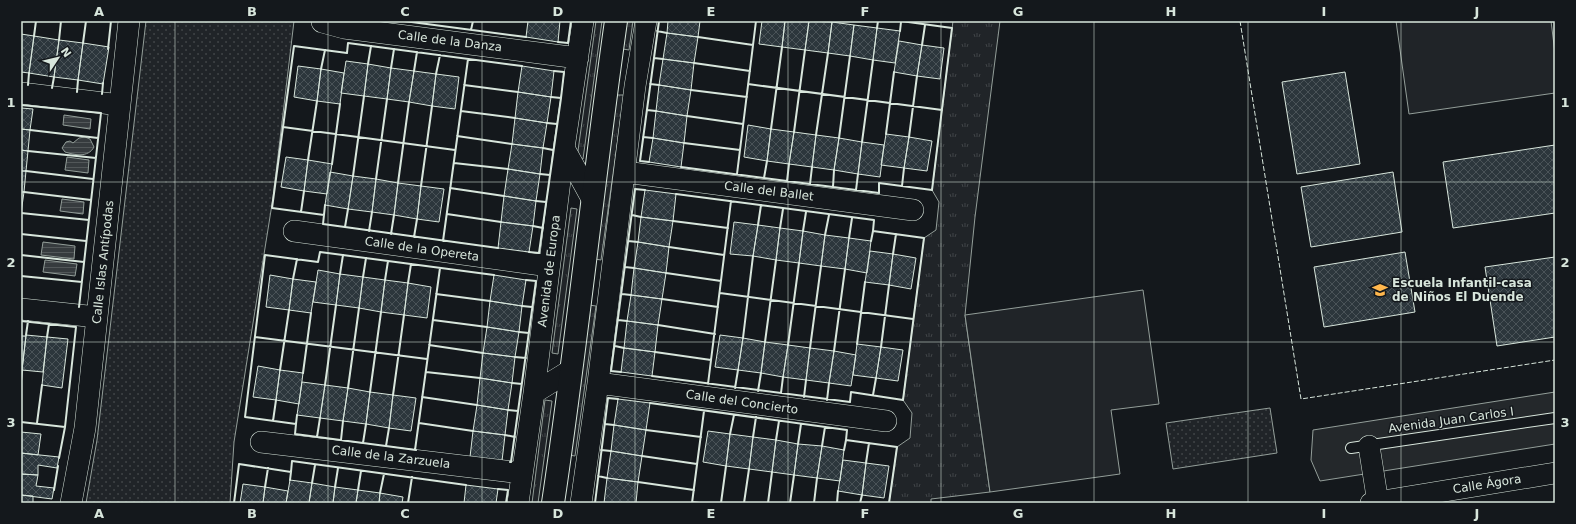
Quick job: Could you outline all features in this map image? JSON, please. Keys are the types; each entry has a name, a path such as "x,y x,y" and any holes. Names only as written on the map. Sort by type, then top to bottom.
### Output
{"street":[{"name":"Calle Islas Antípodas","path":"71,503 85,428 129,21"},
{"name":"Avenida de Europa","path":"518,503 521,473 534,393 564,148 583,21"},
{"path":"553,503 616,21"},
{"path":"581,499 598,383 635,86 646,21"},
{"name":"Calle de la Danza","path":"322,22 344,28 578,58"},
{"path":"612,49 635,86"},
{"path":"21,93 120,105"},
{"path":"564,148 592,199"},
{"name":"Calle del Ballet","path":"625,172 913,210"},
{"name":"Calle de la Opereta","path":"294,231 549,266"},
{"path":"580,302 611,275"},
{"path":"21,309 97,317"},
{"path":"534,393 571,370"},
{"name":"Calle del Concierto","path":"598,383 886,421"},
{"name":"Calle de la Zarzuela","path":"261,442 521,473"},
{"path":"1360,447 1376,503"},
{"path":"559,463 581,499"},
{"name":"Calle Ágora","path":"1376,503 1555,473"}],"lane":[{"name":"Avenida Juan Carlos I","path":"1360,447 1555,418"}],"green space":[{"path":"146,21 294,21 273,198 234,442 230,503 86,503 97,440"},
{"path":"596,21 602,21 583,159 577,158"},
{"path":"627,21 633,21 629,50 623,49"},
{"path":"953,21 1000,21 975,217 965,315 990,492 931,499 931,503 889,503 897,447 910,438 912,413 903,400 924,238 936,230 939,202 932,190"},
{"path":"1396,21 1551,21 1555,53 1555,93 1409,114"},
{"path":"617,95 624,95 601,260 595,259"},
{"path":"571,208 577,209 558,354 552,353"},
{"path":"1143,290 1159,404 1111,410 1120,474 990,492 965,315"},
{"path":"589,305 596,306 575,456 569,455"},
{"path":"545,400 552,401 538,503 532,503"},
{"path":"1270,408 1277,453 1173,469 1166,423"}],"shaded area":[{"path":"64,115 91,119 90,129 63,125"},
{"path":"85,137 90,139 94,147 88,153 81,155 73,154 65,152 62,148 66,142 70,141 73,143 79,138"},
{"path":"67,157 89,160 88,173 65,170"},
{"path":"62,199 84,202 83,214 60,211"},
{"path":"43,242 75,246 74,259 41,255"},
{"path":"45,260 77,264 75,276 43,272"},
{"path":"1555,392 1555,444 1320,481 1311,460 1313,430"}],"building":[{"path":"528,21 560,21 558,42 526,37"},
{"path":"668,21 700,21 698,37 667,33"},
{"path":"762,21 785,21 782,47 759,44"},
{"path":"785,21 809,21 805,50 782,47"},
{"path":"809,21 832,22 828,53 805,50"},
{"path":"832,22 854,25 850,56 828,53"},
{"path":"854,25 877,28 873,60 850,56"},
{"path":"877,28 900,31 895,63 873,60"},
{"path":"667,33 698,37 694,63 663,59"},
{"path":"21,34 34,36 29,73 21,72"},
{"path":"34,36 59,40 54,77 29,73"},
{"path":"59,40 83,43 78,80 54,77"},
{"path":"899,41 922,45 917,76 894,72"},
{"path":"83,43 109,47 103,84 78,80"},
{"path":"922,45 944,48 940,79 917,76"},
{"path":"663,59 694,63 691,90 659,85"},
{"path":"346,61 368,64 364,96 341,93"},
{"path":"368,64 391,68 387,99 364,96"},
{"path":"298,66 321,69 317,101 294,97"},
{"path":"522,66 554,71 551,97 518,92"},
{"path":"391,68 414,71 409,102 387,99"},
{"path":"321,69 344,73 340,104 317,101"},
{"path":"414,71 436,74 432,106 409,102"},
{"path":"1345,72 1360,164 1297,174 1282,82"},
{"path":"436,74 459,77 455,109 432,106"},
{"path":"659,85 691,90 687,116 656,111"},
{"path":"518,92 551,97 547,123 515,118"},
{"path":"21,108 33,109 30,130 21,129"},
{"path":"656,111 687,116 684,143 653,138"},
{"path":"515,118 547,123 543,148 512,144"},
{"path":"748,125 771,129 767,161 744,157"},
{"path":"21,129 30,130 28,151 21,150"},
{"path":"771,129 794,132 789,164 767,161"},
{"path":"794,132 816,135 812,167 789,164"},
{"path":"886,134 909,137 904,168 881,165"},
{"path":"816,135 839,138 834,170 812,167"},
{"path":"909,137 932,141 927,171 904,168"},
{"path":"653,138 684,143 681,167 649,162"},
{"path":"839,138 862,142 858,174 834,170"},
{"path":"862,142 884,145 880,177 858,174"},
{"path":"512,144 543,148 540,174 508,169"},
{"path":"1555,145 1555,213 1453,228 1443,162"},
{"path":"21,150 28,151 26,171 21,171"},
{"path":"286,157 308,160 304,191 281,187"},
{"path":"308,160 332,164 327,194 304,191"},
{"path":"508,169 540,174 536,201 504,196"},
{"path":"21,171 26,171 24,192 21,192"},
{"path":"330,172 353,176 348,209 325,205"},
{"path":"1393,172 1402,232 1311,247 1301,187"},
{"path":"353,176 376,179 372,212 348,209"},
{"path":"376,179 398,183 394,215 372,212"},
{"path":"398,183 421,186 417,219 394,215"},
{"path":"421,186 444,189 439,222 417,219"},
{"path":"645,190 676,194 673,221 641,217"},
{"path":"21,192 24,192 21,213"},
{"path":"504,196 536,201 533,226 501,222"},
{"path":"641,217 673,221 669,247 638,242"},
{"path":"501,222 533,226 529,252 498,248"},
{"path":"734,222 758,225 753,256 730,254"},
{"path":"758,225 780,228 776,260 753,256"},
{"path":"780,228 803,231 799,263 776,260"},
{"path":"803,231 825,235 821,266 799,263"},
{"path":"825,235 849,238 845,269 821,266"},
{"path":"849,238 871,241 867,273 845,269"},
{"path":"638,242 669,247 666,273 634,268"},
{"path":"870,251 893,254 889,285 865,282"},
{"path":"1405,252 1415,312 1324,327 1314,267"},
{"path":"893,254 916,258 911,289 889,285"},
{"path":"1555,257 1555,337 1497,346 1485,267"},
{"path":"634,268 666,273 662,299 631,295"},
{"path":"318,270 340,274 336,305 313,302"},
{"path":"340,274 363,277 359,308 336,305"},
{"path":"270,275 293,279 289,310 266,307"},
{"path":"494,275 526,280 522,306 490,301"},
{"path":"363,277 385,280 381,312 359,308"},
{"path":"293,279 316,282 311,313 289,310"},
{"path":"385,280 408,283 404,315 381,312"},
{"path":"408,283 431,287 427,318 404,315"},
{"path":"631,295 662,299 658,325 627,321"},
{"path":"490,301 522,306 519,332 487,327"},
{"path":"627,321 658,325 655,352 624,348"},
{"path":"487,327 519,332 515,357 483,353"},
{"path":"26,335 47,337 43,372 22,370"},
{"path":"720,335 743,338 738,370 715,367"},
{"path":"21,336 26,336 22,370 21,370"},
{"path":"47,337 68,339 62,388 42,385"},
{"path":"743,338 765,342 761,373 738,370"},
{"path":"765,342 788,345 783,377 761,373"},
{"path":"857,344 881,347 876,378 853,375"},
{"path":"788,345 810,348 806,380 783,377"},
{"path":"881,347 903,350 898,381 876,378"},
{"path":"624,348 655,352 652,376 621,372"},
{"path":"810,348 834,351 829,383 806,380"},
{"path":"834,351 856,355 851,386 829,383"},
{"path":"483,353 515,357 512,383 480,378"},
{"path":"258,366 280,370 276,400 253,397"},
{"path":"280,370 303,373 299,404 276,400"},
{"path":"480,378 512,383 508,410 477,405"},
{"path":"302,382 325,385 320,418 297,415"},
{"path":"325,385 348,388 343,421 320,418"},
{"path":"348,388 370,392 366,424 343,421"},
{"path":"370,392 393,395 389,428 366,424"},
{"path":"393,395 416,398 411,431 389,428"},
{"path":"618,399 650,403 646,430 614,425"},
{"path":"477,405 508,410 505,435 473,431"},
{"path":"614,425 646,430 642,456 611,451"},
{"path":"473,431 505,435 502,461 470,457"},
{"path":"708,431 730,434 726,466 703,462"},
{"path":"21,432 41,434 38,455 21,453"},
{"path":"730,434 753,437 749,469 726,466"},
{"path":"753,437 776,440 772,472 749,469"},
{"path":"776,440 798,444 794,475 772,472"},
{"path":"798,444 822,446 817,478 794,475"},
{"path":"822,446 844,450 840,481 817,478"},
{"path":"611,451 642,456 638,482 607,478"},
{"path":"21,453 59,457 57,468 38,465 38,475 21,474"},
{"path":"843,460 866,463 862,495 838,491"},
{"path":"866,463 889,466 884,498 862,495"},
{"path":"21,474 38,475 36,486 54,488 52,499 21,495"},
{"path":"607,478 638,482 636,503 604,503"},
{"path":"290,480 312,483 309,503 286,503"},
{"path":"312,483 335,487 333,503 309,503"},
{"path":"243,484 265,487 263,503 240,503"},
{"path":"466,485 498,489 496,503 464,503"},
{"path":"265,487 288,491 286,503 263,503"},
{"path":"335,487 358,490 356,503 333,503"},
{"path":"358,490 380,493 379,503 356,503"},
{"path":"380,493 403,497 402,503 379,503"},
{"path":"21,495 33,496 33,503 21,503"}],"fence":[{"path":"1240,21 1301,399 1555,360"}],"wall":[{"path":"34,36 36,21"},
{"path":"59,40 61,21"},
{"path":"83,43 86,21"},
{"path":"108,49 111,21"},
{"path":"404,21 526,37"},
{"path":"471,30 473,21"},
{"path":"558,42 568,43 571,21"},
{"path":"649,162 640,161 659,21"},
{"path":"737,174 756,21"},
{"path":"877,28 878,21"},
{"path":"681,167 879,193 879,183 932,190 952,28 901,21"},
{"path":"900,31 901,22"},
{"path":"922,45 925,25"},
{"path":"657,31 667,33"},
{"path":"698,37 753,45"},
{"path":"498,248 323,224 324,215 272,208 294,46 347,53 348,43 522,66"},
{"path":"368,64 371,46"},
{"path":"771,129 782,47"},
{"path":"391,68 394,49"},
{"path":"321,69 325,50"},
{"path":"794,132 805,50"},
{"path":"414,71 417,52"},
{"path":"816,135 828,53"},
{"path":"436,74 440,55"},
{"path":"839,138 850,56"},
{"path":"654,58 663,59"},
{"path":"443,241 468,59"},
{"path":"862,142 873,60"},
{"path":"694,63 750,71"},
{"path":"529,252 539,253 561,98 564,72 554,71"},
{"path":"886,134 894,72"},
{"path":"28,85 29,73"},
{"path":"909,137 917,76"},
{"path":"52,88 54,77"},
{"path":"77,92 78,80"},
{"path":"102,94 103,83"},
{"path":"650,84 659,85"},
{"path":"748,84 942,110"},
{"path":"464,85 518,92"},
{"path":"691,90 747,97"},
{"path":"353,176 364,96"},
{"path":"551,97 561,98"},
{"path":"376,179 387,99"},
{"path":"308,160 317,101"},
{"path":"398,183 409,102"},
{"path":"332,164 340,104"},
{"path":"21,105 101,113 79,307"},
{"path":"421,186 432,106"},
{"path":"647,110 656,111"},
{"path":"461,111 515,118"},
{"path":"687,116 743,124"},
{"path":"547,123 557,124"},
{"path":"283,127 455,150"},
{"path":"30,130 98,138"},
{"path":"457,136 512,144"},
{"path":"643,137 653,138"},
{"path":"684,143 740,150"},
{"path":"543,148 553,150"},
{"path":"28,151 96,158"},
{"path":"764,178 767,161"},
{"path":"454,163 508,169"},
{"path":"787,181 789,164"},
{"path":"810,184 812,167"},
{"path":"902,186 904,168"},
{"path":"833,187 834,170"},
{"path":"26,171 93,179"},
{"path":"540,174 550,175"},
{"path":"856,190 858,174"},
{"path":"450,188 504,196"},
{"path":"621,372 611,371 635,189 645,190"},
{"path":"301,212 304,191"},
{"path":"24,192 91,200"},
{"path":"652,376 850,402 851,392 903,400 924,238 873,231 874,220 676,194"},
{"path":"536,201 546,202"},
{"path":"708,384 731,201"},
{"path":"324,215 325,205"},
{"path":"758,225 761,205"},
{"path":"345,227 348,209"},
{"path":"780,228 783,209"},
{"path":"369,231 372,212"},
{"path":"803,231 806,212"},
{"path":"21,213 89,220"},
{"path":"447,214 501,222"},
{"path":"391,234 394,215"},
{"path":"632,215 641,217"},
{"path":"825,235 829,215"},
{"path":"849,238 852,218"},
{"path":"414,237 417,219"},
{"path":"673,221 728,228"},
{"path":"533,226 543,228"},
{"path":"871,241 873,231"},
{"path":"21,234 86,241"},
{"path":"893,254 896,234"},
{"path":"628,241 638,242"},
{"path":"669,247 724,255"},
{"path":"416,450 295,434 296,424 245,417 265,255 318,262 320,252 494,275"},
{"path":"21,255 84,262"},
{"path":"340,274 343,255"},
{"path":"743,338 753,256"},
{"path":"363,277 366,258"},
{"path":"293,279 297,259"},
{"path":"765,342 776,260"},
{"path":"385,280 388,261"},
{"path":"788,345 799,263"},
{"path":"408,283 411,264"},
{"path":"810,348 821,266"},
{"path":"625,267 634,268"},
{"path":"415,450 440,268"},
{"path":"834,351 845,269"},
{"path":"666,273 721,281"},
{"path":"21,276 82,282"},
{"path":"510,462 536,281 526,280"},
{"path":"857,344 865,282"},
{"path":"881,347 889,285"},
{"path":"720,293 913,319"},
{"path":"436,294 490,301"},
{"path":"622,294 631,295"},
{"path":"662,299 718,307"},
{"path":"325,385 336,305"},
{"path":"522,306 532,307"},
{"path":"348,388 359,308"},
{"path":"280,370 289,310"},
{"path":"370,392 381,312"},
{"path":"303,373 311,313"},
{"path":"393,395 404,315"},
{"path":"433,320 487,327"},
{"path":"618,320 627,321"},
{"path":"21,321 76,327 65,427 59,458"},
{"path":"26,335 28,321"},
{"path":"47,337 49,324"},
{"path":"658,325 715,334"},
{"path":"519,332 529,333"},
{"path":"255,337 427,359"},
{"path":"429,345 483,353"},
{"path":"615,346 624,348"},
{"path":"655,352 711,360"},
{"path":"515,357 526,358"},
{"path":"21,381 22,370"},
{"path":"735,388 738,370"},
{"path":"426,372 480,378"},
{"path":"758,391 761,373"},
{"path":"781,393 783,377"},
{"path":"873,395 876,378"},
{"path":"804,397 806,380"},
{"path":"512,383 522,384"},
{"path":"827,400 829,383"},
{"path":"37,423 42,385"},
{"path":"422,397 477,405"},
{"path":"595,503 608,398 618,399"},
{"path":"273,421 276,400"},
{"path":"650,403 847,430 846,440 897,447 889,503"},
{"path":"508,410 518,411"},
{"path":"692,503 704,411"},
{"path":"296,424 297,415"},
{"path":"730,434 734,415"},
{"path":"753,437 756,417"},
{"path":"317,437 320,418"},
{"path":"341,440 343,421"},
{"path":"776,440 779,421"},
{"path":"21,422 65,427"},
{"path":"419,423 473,431"},
{"path":"363,443 366,424"},
{"path":"605,424 614,425"},
{"path":"798,444 801,424"},
{"path":"822,446 825,427"},
{"path":"386,446 389,428"},
{"path":"646,430 701,437"},
{"path":"505,435 515,437"},
{"path":"844,450 846,440"},
{"path":"866,463 869,443"},
{"path":"601,450 611,451"},
{"path":"642,456 697,464"},
{"path":"234,503 239,464 291,472 292,461 466,485"},
{"path":"312,483 315,465"},
{"path":"54,490 58,466"},
{"path":"721,503 726,466"},
{"path":"265,487 268,468"},
{"path":"335,487 338,468"},
{"path":"744,503 749,469"},
{"path":"358,490 361,471"},
{"path":"290,480 291,472"},
{"path":"768,503 772,472"},
{"path":"380,493 384,474"},
{"path":"790,503 794,475"},
{"path":"598,476 607,478"},
{"path":"408,503 412,477"},
{"path":"814,503 817,478"},
{"path":"638,482 694,490"},
{"path":"498,489 508,490 506,503"},
{"path":"837,503 838,491"},
{"path":"860,503 862,495"},
{"path":"692,502 700,503"}],"place":[{"name":"Escuela Infantil-casa de Niños El Duende","path":"1380,290"}]}
